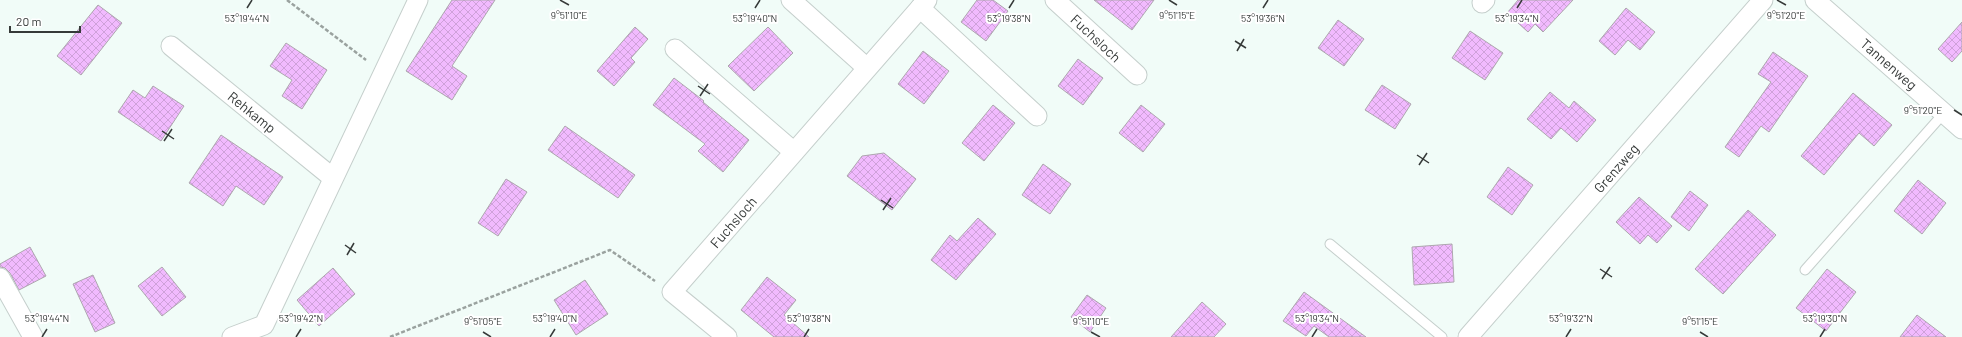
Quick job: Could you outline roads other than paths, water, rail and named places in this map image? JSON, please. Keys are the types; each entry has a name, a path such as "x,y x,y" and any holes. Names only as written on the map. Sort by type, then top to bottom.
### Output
{"street":[{"path":"232,337 264,325 382,73 418,0"},
{"path":"791,0 867,68"},
{"name":"Fuchsloch","path":"1055,0 1137,75"},
{"name":"Grenzweg","path":"1468,337 1763,0"},
{"name":"Tannenweg","path":"1815,0 1962,129"},
{"name":"Fuchsloch","path":"727,337 672,292 924,4 1037,116"},
{"name":"Rehkamp","path":"171,46 333,178"},
{"path":"675,49 794,152"},
{"path":"0,278 33,337"}],"lane":[{"path":"1804,270 1944,113"},
{"path":"1330,244 1442,337"}]}
